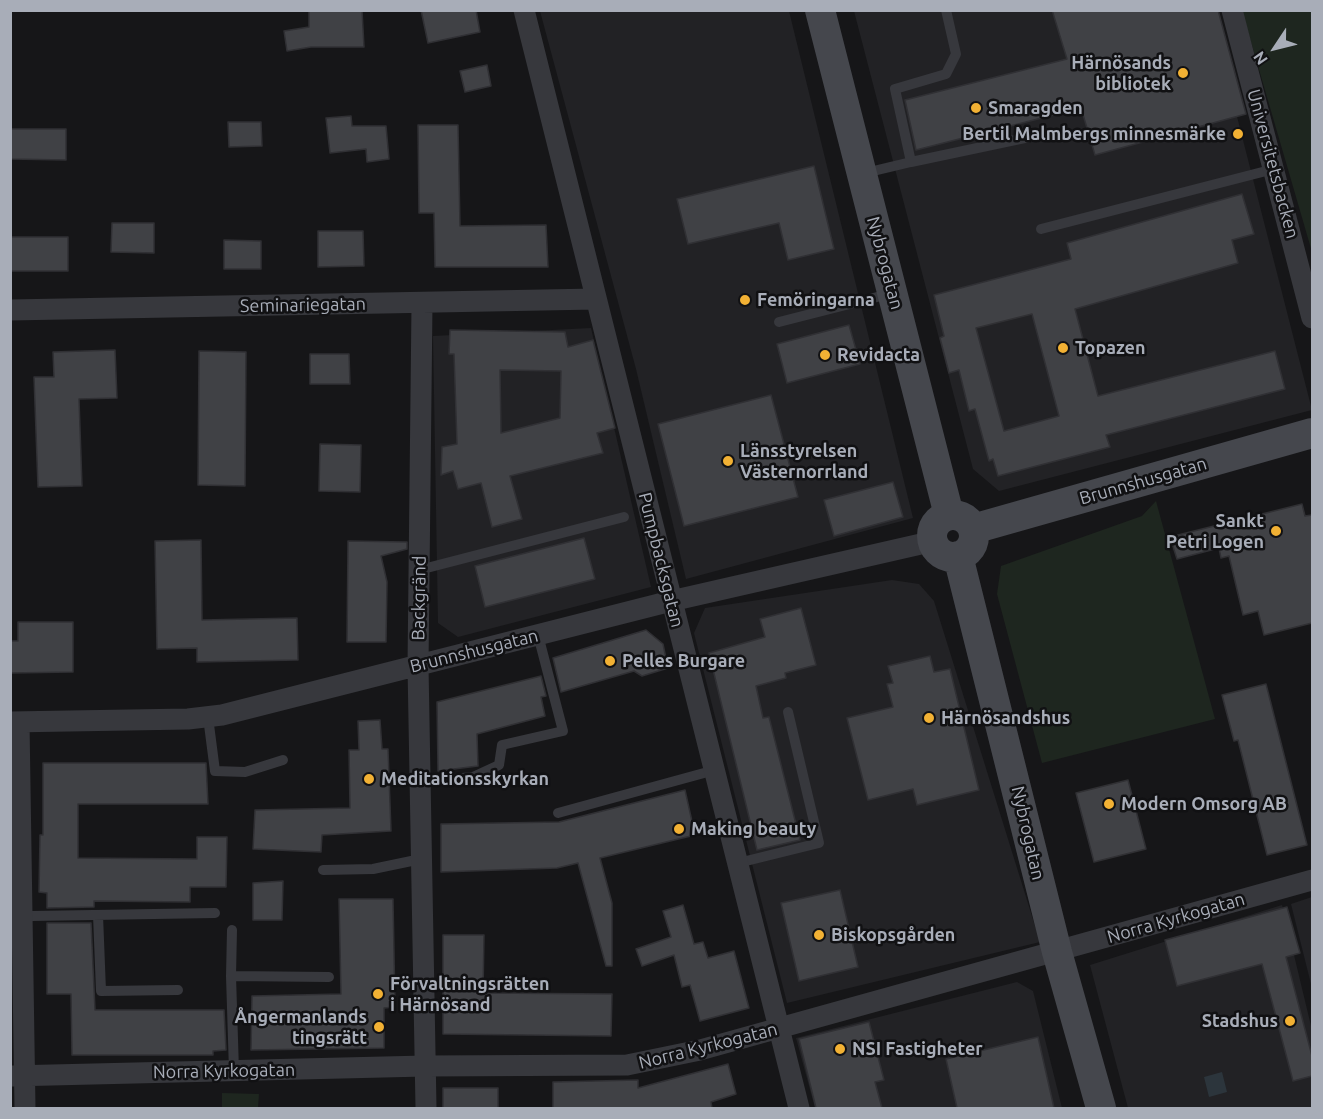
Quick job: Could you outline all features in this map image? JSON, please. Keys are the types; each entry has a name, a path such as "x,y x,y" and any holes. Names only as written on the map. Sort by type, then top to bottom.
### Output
{"main road":[{"name":"Nybrogatan","path":"820,10 893,293 961,522"},
{"name":"Brunnshusgatan","path":"961,522 1312,434"},
{"path":"946,548 933,535 938,522 961,522"},
{"name":"Nybrogatan","path":"946,548 1101,1108"}],"street":[{"name":"Pumpbacksgatan","path":"524,10 799,1108"},
{"name":"Universitetsbacken","path":"1232,10 1312,318"},
{"name":"Seminariegatan","path":"10,310 596,299"},
{"name":"Backgränd","path":"422,304 418,666 426,1108"},
{"name":"Brunnshusgatan","path":"15,722 208,717 260,708 671,601 946,548"},
{"path":"15,722 16,839 23,919 17,1076 25,1108"},
{"name":"Norra Kyrkogatan","path":"17,1076 425,1066 627,1065 700,1050 779,1029 1312,880"}],"lane":[{"path":"911,162 895,89 946,74 956,54 946,10"},
{"path":"862,174 1039,135"},
{"path":"1041,229 1274,169"},
{"path":"779,322 893,293"},
{"path":"419,570 624,517"},
{"path":"420,782 473,777 499,765 502,745 563,731 538,635"},
{"path":"738,863 819,843 788,712"},
{"path":"208,717 215,771 245,772 283,760"},
{"path":"558,813 715,770"},
{"path":"323,870 373,869 422,859"},
{"path":"23,919 32,916 215,913"},
{"path":"98,915 101,991 178,990"},
{"path":"232,930 234,1071"},
{"path":"231,975 329,977"}],"shaded area":[{"path":"540,11 789,11 913,518 686,579 636,369"},
{"path":"854,11 1210,11 1312,410 999,491 973,469"},
{"path":"1242,11 1312,11 1312,252"},
{"path":"591,328 651,587 458,637 438,623 433,336"},
{"path":"1156,501 1215,719 1042,763 997,594 1001,566 1142,516"},
{"path":"892,580 919,584 934,601 1040,942 787,1003 694,633 705,608"},
{"path":"1312,897 1312,988 1291,904"},
{"path":"1282,905 1312,1030 1312,1108 1128,1108 1090,965"},
{"path":"1017,982 1033,991 1062,1108 815,1108 796,1038"},
{"path":"1222,1072 1227,1092 1209,1097 1204,1077"},
{"path":"222,1093 259,1094 258,1108 222,1108"}],"building":[{"path":"309,10 362,10 364,47 311,47 287,51 284,31 309,27"},
{"path":"421,10 476,10 480,32 428,43"},
{"path":"1052,10 1218,10 1246,114 1095,155 1081,108 916,150 905,100 1067,59"},
{"path":"487,65 491,86 465,92 460,71"},
{"path":"351,116 352,126 386,126 389,159 367,162 366,149 330,153 326,118"},
{"path":"228,122 261,122 262,146 229,147"},
{"path":"418,125 458,125 460,226 546,225 548,267 435,267 434,213 419,213"},
{"path":"10,129 66,129 66,160 10,159"},
{"path":"814,166 834,249 788,260 779,223 688,244 677,199"},
{"path":"1242,194 1254,234 1232,240 1238,263 1075,309 1098,396 1275,351 1285,389 1106,435 1110,447 998,476 993,459 989,461 975,409 969,411 959,370 949,373 940,338 944,336 934,295 1071,259 1067,243","holes":["1032,314 1059,416 1004,431 976,328"]},
{"path":"112,223 154,223 154,253 111,252"},
{"path":"318,231 363,231 364,266 318,267"},
{"path":"10,237 68,237 68,271 10,271"},
{"path":"224,240 261,241 261,269 224,269"},
{"path":"849,325 860,364 787,383 777,344"},
{"path":"450,330 565,332 568,347 593,340 615,428 597,433 603,453 510,476 522,519 492,527 481,483 458,489 453,471 441,475 442,447 457,444 454,354 449,354","holes":["500,370 561,371 560,418 501,433"]},
{"path":"115,350 117,398 79,399 82,486 38,487 34,377 54,377 53,352"},
{"path":"199,351 246,352 245,486 198,485"},
{"path":"310,354 349,354 350,384 310,384"},
{"path":"771,395 798,497 684,526 658,424"},
{"path":"320,444 361,445 360,492 319,491"},
{"path":"893,482 903,517 834,536 824,500"},
{"path":"1302,504 1305,516 1312,515 1312,623 1264,635 1258,611 1243,615 1229,556 1221,558 1219,548 1177,559 1170,537"},
{"path":"584,538 595,579 485,607 475,566"},
{"path":"201,540 202,620 297,618 298,660 197,662 197,648 157,649 155,541"},
{"path":"348,541 407,542 407,549 381,556 387,582 386,642 347,642"},
{"path":"801,608 816,665 785,673 786,678 756,686 763,718 769,717 800,840 757,850 709,653 765,637 760,619"},
{"path":"18,622 73,622 73,672 10,673 10,641 18,641"},
{"path":"646,630 663,644 668,668 642,676 634,671 561,692 553,658"},
{"name":"Härnösandshus","path":"930,656 934,672 950,669 979,790 917,805 913,789 868,800 847,718 893,707 887,684 893,683 888,666"},
{"path":"541,676 546,696 541,697 545,716 477,734 478,766 438,771 437,702"},
{"path":"1266,684 1307,845 1267,855 1238,740 1234,741 1222,695"},
{"name":"Meditationsskyrkan","path":"380,720 382,749 388,749 391,831 322,835 321,852 253,849 255,810 350,808 349,750 359,750 358,721"},
{"path":"43,763 206,763 208,804 78,804 78,858 197,859 197,837 227,837 226,887 190,887 190,902 94,901 94,907 47,908 47,893 39,892 40,835 43,835"},
{"path":"1128,780 1146,849 1094,862 1076,793"},
{"path":"685,790 695,835 600,858 612,903 612,966 606,966 578,863 557,868 441,872 441,824 559,822"},
{"path":"283,881 282,920 253,920 253,883"},
{"name":"Biskopsgården","path":"840,890 858,967 799,981 781,903"},
{"path":"339,899 393,899 395,1007 384,1008 384,1048 251,1050 252,996 341,994"},
{"path":"683,905 694,944 703,942 708,958 734,951 749,1008 700,1021 690,985 682,987 674,955 642,966 636,949 671,937 663,911"},
{"name":"Stadshus","path":"1287,907 1300,953 1286,957 1312,1056 1312,1076 1293,1081 1262,964 1177,986 1165,940"},
{"path":"47,923 91,923 95,1010 224,1010 226,1050 213,1051 213,1055 72,1055 71,994 47,994"},
{"path":"443,935 484,935 483,993 612,994 611,1036 443,1034"},
{"path":"869,1022 884,1080 875,1082 882,1108 816,1108 799,1039"},
{"path":"1038,1037 1054,1108 957,1108 946,1059"},
{"path":"728,1064 736,1094 711,1102 712,1108 553,1108 553,1082 638,1080 638,1088"},
{"path":"443,1088 498,1088 498,1108 443,1108"}],"place":[{"name":"Härnösands bibliotek","path":"1183,73"},
{"name":"Smaragden","path":"976,108"},
{"name":"Bertil Malmbergs minnesmärke","path":"1238,134"},
{"name":"Femöringarna","path":"745,300"},
{"name":"Topazen","path":"1063,348"},
{"name":"Revidacta","path":"825,355"},
{"name":"Länsstyrelsen Västernorrland","path":"728,461"},
{"name":"Sankt Petri Logen","path":"1276,531"},
{"name":"Pelles Burgare","path":"610,661"},
{"name":"Härnösandshus","path":"929,718"},
{"name":"Meditationsskyrkan","path":"369,779"},
{"name":"Modern Omsorg AB","path":"1109,804"},
{"name":"Making beauty","path":"679,829"},
{"name":"Biskopsgården","path":"819,935"},
{"name":"Förvaltningsrätten i Härnösand","path":"378,994"},
{"name":"Stadshus","path":"1290,1021"},
{"name":"Ångermanlands tingsrätt","path":"379,1027"},
{"name":"NSI Fastigheter","path":"840,1049"}]}
